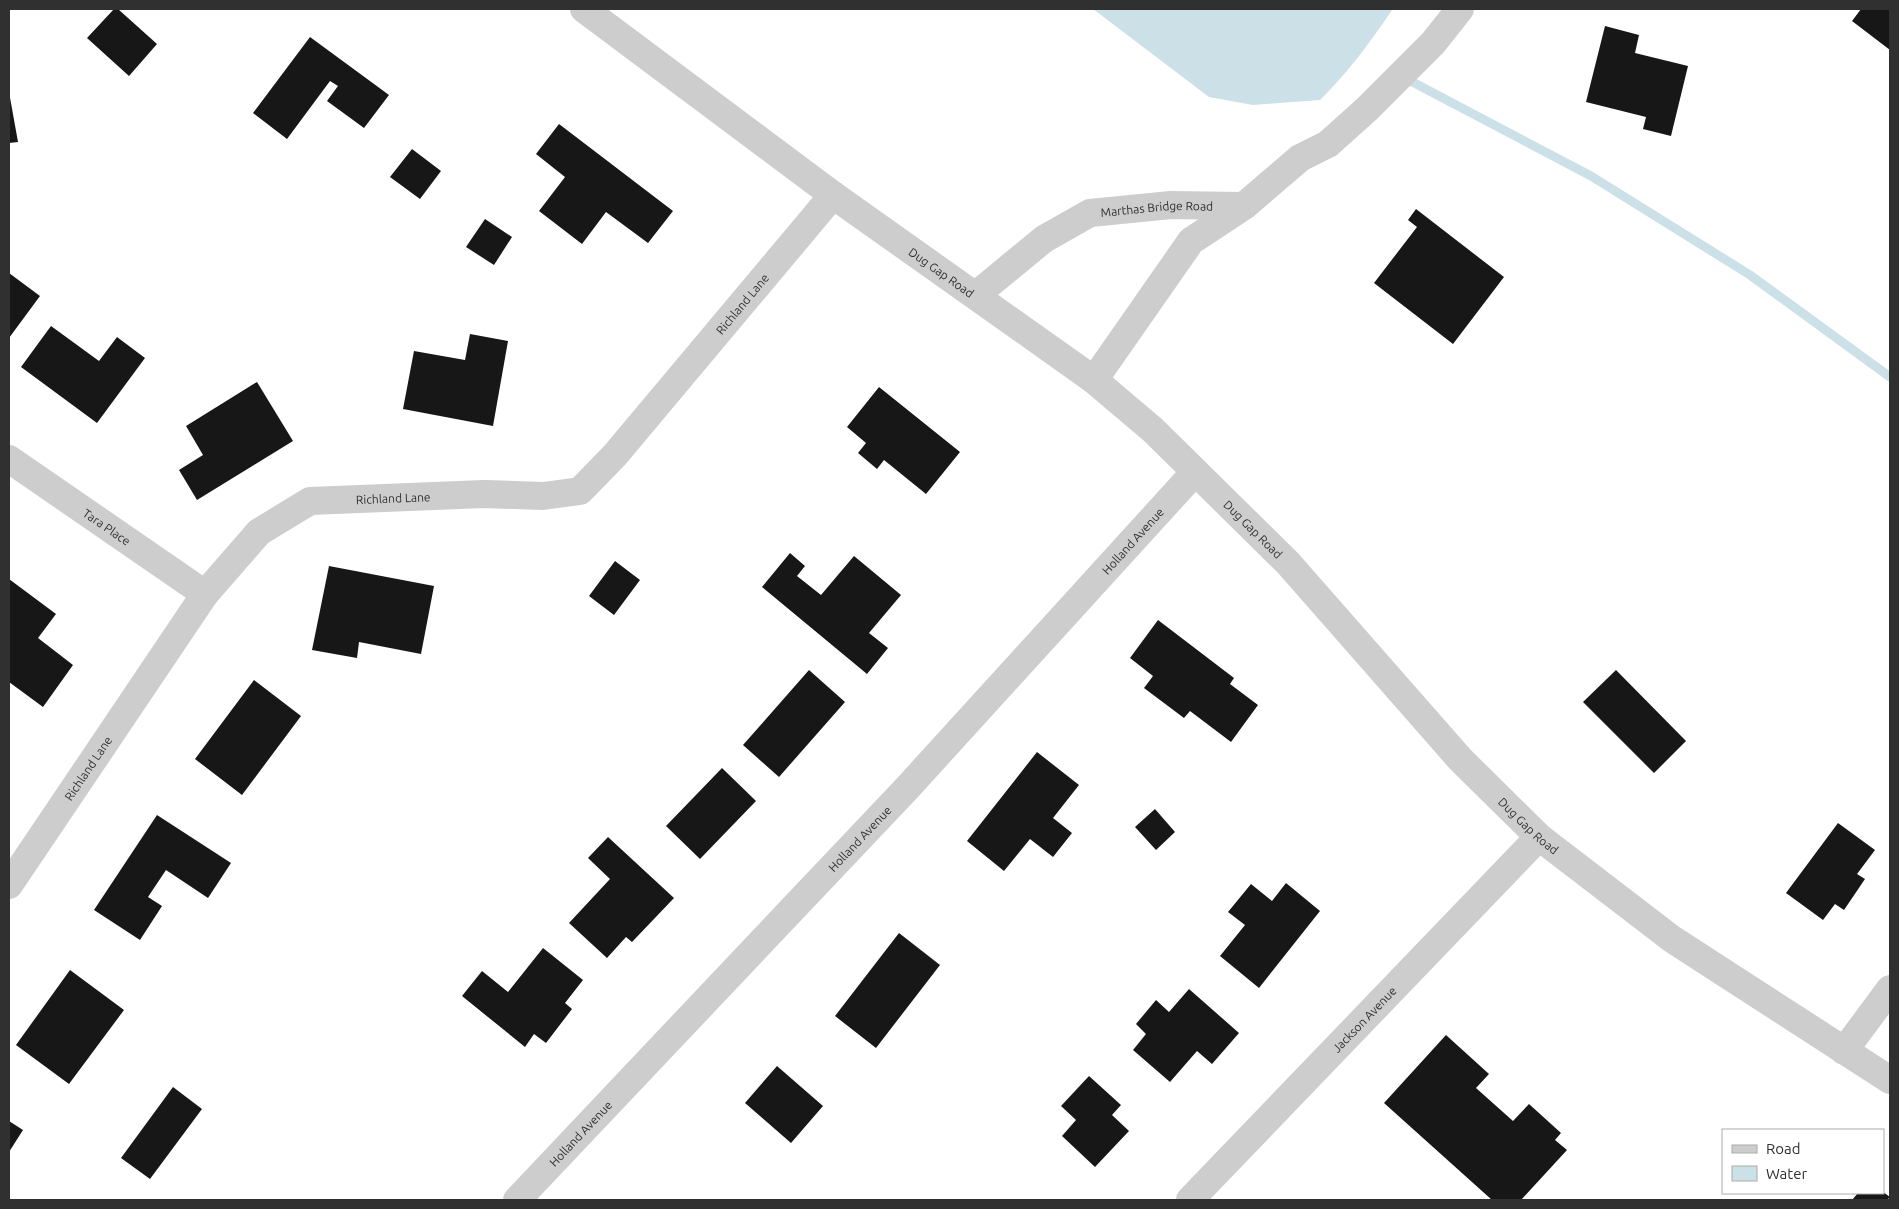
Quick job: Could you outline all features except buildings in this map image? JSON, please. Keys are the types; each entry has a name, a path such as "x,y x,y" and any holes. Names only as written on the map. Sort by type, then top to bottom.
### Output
{"street":[{"name":"Dug Gap Road","path":"584,9 834,195 1094,380 1153,430 1288,563 1460,759 1539,837 1672,939 1890,1080"},
{"name":"Marthas Bridge Road","path":"1094,380 1191,241 1244,206 1300,158 1328,144 1433,44 1460,9"},
{"name":"Richland Lane","path":"9,885 205,594 259,532 310,501 484,494 543,496 580,491 615,455 834,195"},
{"name":"Marthas Bridge Road","path":"976,295 1044,239 1090,212 1170,205 1244,206"},
{"name":"Tara Place","path":"9,459 205,594"},
{"name":"Holland Avenue","path":"517,1200 908,786 1195,472"},
{"name":"Jackson Avenue","path":"1190,1200 1539,837"},
{"path":"1844,1051 1890,989"}],"water":[{"path":"1093,9 1392,10 1358,57 1320,100 1253,105 1209,97"}],"waterway":[{"path":"1403,77 1591,176 1750,275 1890,377"}]}
